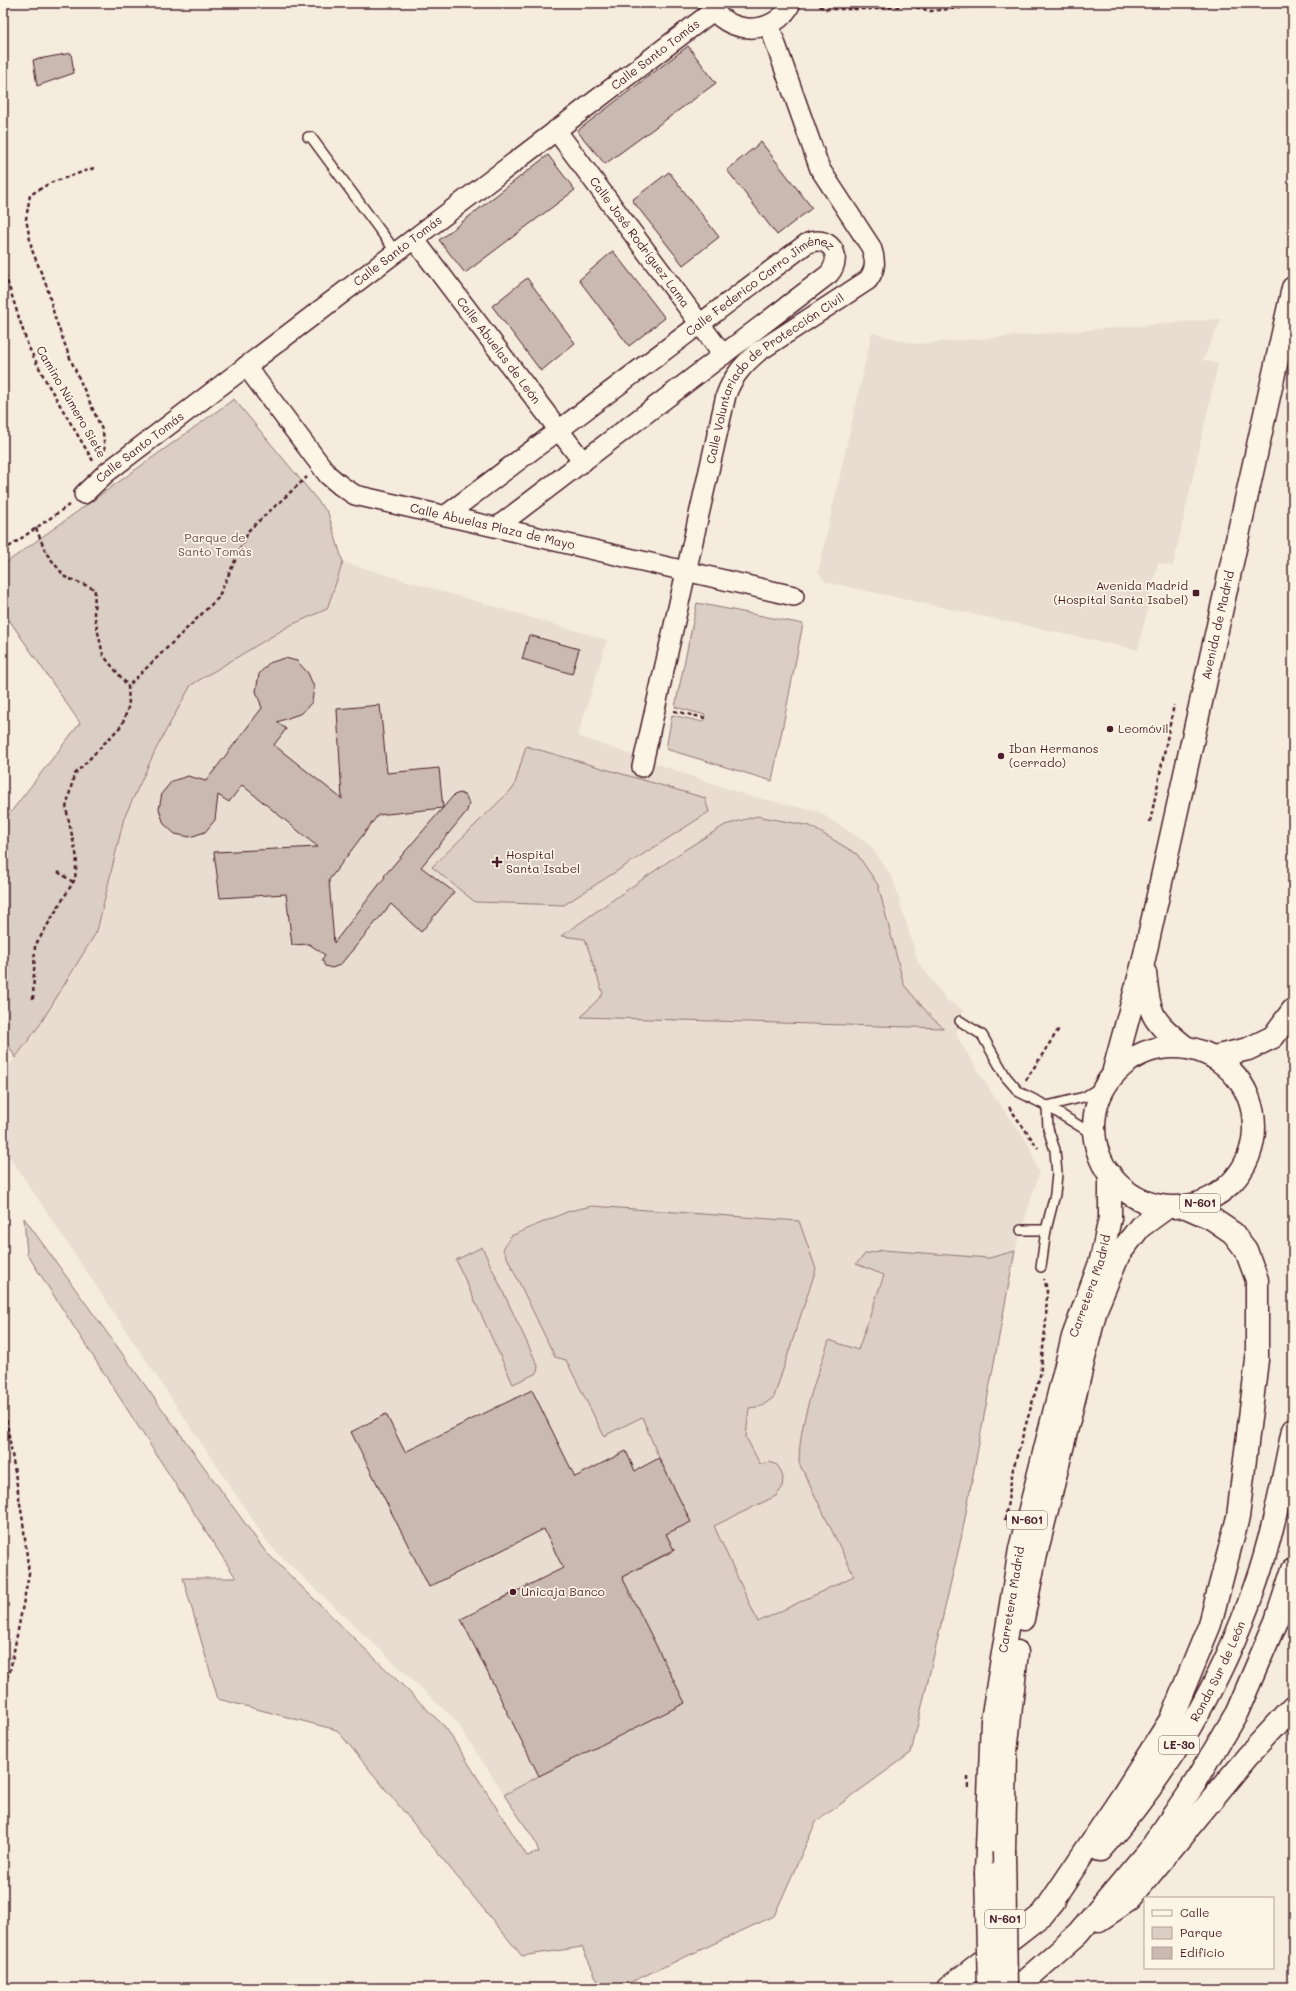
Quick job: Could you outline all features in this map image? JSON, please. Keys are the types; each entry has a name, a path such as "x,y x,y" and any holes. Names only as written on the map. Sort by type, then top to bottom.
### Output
{"main road":[{"name":"Avenida de Madrid","path":"1108,1078 1143,963 1293,288"},
{"name":"Avenida de Madrid","path":"1143,963 1149,1003 1154,1017 1162,1028 1185,1047"},
{"path":"1214,1057 1248,1049 1273,1037 1293,1010"},
{"name":"N-601","path":"1159,1047 1185,1047 1214,1057 1233,1073 1247,1094 1254,1118 1253,1143 1245,1167 1230,1187 1210,1200 1176,1207 1144,1202 1124,1189 1110,1174 1099,1155 1094,1135 1096,1102 1108,1078 1135,1055 1159,1047"},
{"name":"Carretera Madrid","path":"989,1988 986,1873 992,1720 1020,1549 1073,1337 1101,1260 1110,1218 1110,1174"},
{"path":"1043,1914 1123,1795 1171,1719 1210,1624 1238,1517 1257,1360 1256,1280 1246,1250 1233,1233 1211,1218 1176,1207"},
{"name":"Carretera Madrid","path":"1006,1988 1004,1850 1006,1752 1018,1644 1034,1563 1096,1309 1119,1254 1140,1227 1176,1207"},
{"name":"Ronda Sur de León","path":"948,1988 1043,1914 1113,1836 1145,1797 1187,1733 1222,1667 1255,1586 1276,1515 1293,1430"},
{"name":"LE-30","path":"1017,1988 1078,1934 1153,1845 1210,1757 1237,1712 1276,1621 1293,1569"},
{"path":"1078,1934 1129,1900 1243,1762 1293,1707"}],"street":[{"path":"711,7 724,21 738,28 754,29 769,25 780,18 791,3"},
{"name":"Calle Santo Tomás","path":"84,494 106,473 556,130 711,7"},
{"name":"Calle Voluntariado de Protección Civil","path":"642,768 726,394 732,378 743,364 758,352 868,280 874,272 875,259 871,247 827,182 814,156 769,25"},
{"name":"Calle José Rodríguez Lama","path":"556,130 723,355"},
{"name":"Calle Abuelas de León","path":"414,238 583,462"},
{"name":"Calle Federico Carro Jiménez","path":"446,515 806,244 814,240 822,240 834,251 836,260 835,268 829,274 498,527"},
{"name":"Calle Abuelas Plaza de Mayo","path":"246,366 320,464 341,486 355,494 794,596"}],"lane":[{"path":"308,137 311,137 396,252"},
{"path":"960,1021 982,1035 1006,1077 1019,1092 1047,1106 1094,1135"},
{"path":"1047,1106 1084,1097 1108,1078"},
{"path":"1040,1267 1046,1230 1055,1194 1057,1174 1055,1150 1048,1129 1047,1106"},
{"path":"1021,1230 1046,1230"}],"path":[{"path":"813,3 826,9 881,9 907,5 930,11 1009,3"},
{"path":"1033,3 1040,3"},
{"path":"94,168 50,183 30,194 26,219 32,250 46,287 57,324 70,358 103,432 106,473"},
{"name":"Camino Número Siete","path":"3,268 28,346 47,383 96,466 106,473"},
{"path":"128,686 218,598 249,530 320,464"},
{"path":"3,551 84,494"},
{"path":"33,999 35,946 73,882 77,858 66,808 74,775 122,725 129,705 128,686 103,655 94,614 95,589 65,577 46,553 36,528"},
{"path":"1150,822 1174,704"},
{"path":"656,706 705,718"},
{"path":"58,872 73,882"},
{"path":"1024,1084 1060,1027"},
{"path":"1010,1107 1036,1143 1040,1153"},
{"path":"3,1398 29,1574 10,1671 3,1684"}],"shaded area":[{"path":"1221,319 1203,360 1218,364 1173,566 1158,563 1138,650 826,582 818,572 872,333 916,344"},
{"path":"343,562 607,640 578,736 745,795 819,812 870,845 893,879 918,962 948,1001 963,1010 956,1035 993,1095 1028,1143 1039,1174 1015,1251 961,1539 911,1753 816,1822 774,1916 618,1988 601,1988 534,1839 455,1720 271,1547 3,1147 3,1074 39,1026 97,931 124,818 156,749 191,685 289,626 327,609"}],"green space":[{"name":"Parque de Santo Tomás","path":"234,399 328,513 343,562 327,609 289,626 191,685 156,749 124,818 97,931 39,1026 15,1058 3,1033 3,822 80,723 3,611 3,565"},
{"path":"697,603 803,624 772,781 666,749 672,715 703,722 705,715 675,707"},
{"path":"526,746 705,798 709,812 564,905 475,902 432,867 514,787"},
{"path":"757,816 810,826 857,854 878,885 904,985 932,1018 944,1028 581,1017 603,994 585,939 561,936 686,849 725,825"},
{"path":"592,1206 799,1221 816,1269 774,1397 762,1406 749,1408 746,1437 760,1464 770,1462 777,1465 783,1477 782,1488 776,1496 714,1526 758,1622 854,1576 799,1463 805,1416 829,1340 858,1350 884,1275 856,1264 865,1254 883,1250 989,1258 1015,1251 961,1539 911,1753 816,1822 774,1916 618,1988 601,1988 582,1947 522,1956 337,1730 218,1699 183,1578 236,1578 27,1254 24,1218 265,1551 446,1728 527,1856 539,1852 534,1839 504,1795 539,1776 622,1577 674,1551 666,1534 690,1521 659,1458 642,1417 604,1436 566,1360 555,1357 503,1249 511,1236 569,1211"},
{"path":"482,1247 538,1366 537,1373 513,1384 456,1260"}],"building":[{"path":"688,46 716,83 605,164 577,131"},
{"path":"71,53 74,73 37,86 33,60"},
{"path":"761,142 812,208 777,235 727,170"},
{"path":"548,155 575,190 465,273 439,240"},
{"path":"669,172 719,237 683,265 632,200"},
{"path":"613,251 665,318 629,346 579,280"},
{"path":"527,278 575,343 541,371 492,306"},
{"path":"529,635 579,649 572,674 522,659"},
{"path":"285,658 297,661 308,673 314,687 312,702 302,713 277,722 286,729 274,745 342,799 337,709 380,705 387,773 439,768 443,808 454,795 460,793 466,796 469,804 467,811 421,867 454,892 421,932 391,904 340,965 332,968 325,966 322,959 325,955 309,944 292,945 286,894 220,898 214,852 318,847 242,785 229,802 218,795 215,820 205,832 190,837 175,834 164,824 159,809 162,793 172,781 188,776 206,781 262,708 256,691 259,674 269,663","holes":["443,808 384,876 385,877 334,943 329,880 378,815"]},
{"path":"532,1390 575,1477 626,1451 635,1471 659,1458 691,1522 666,1534 674,1550 622,1577 685,1703 539,1776 461,1619 563,1568 544,1529 429,1587 351,1432 386,1414 405,1452"}],"place":[{"name":"Avenida Madrid (Hospital Santa Isabel)","path":"1196,593"},
{"name":"Leomóvil","path":"1110,729"},
{"name":"Iban Hermanos (cerrado)","path":"1001,756"},
{"name":"Hospital Santa Isabel","path":"497,862"},
{"name":"Unicaja Banco","path":"513,1592"}]}
